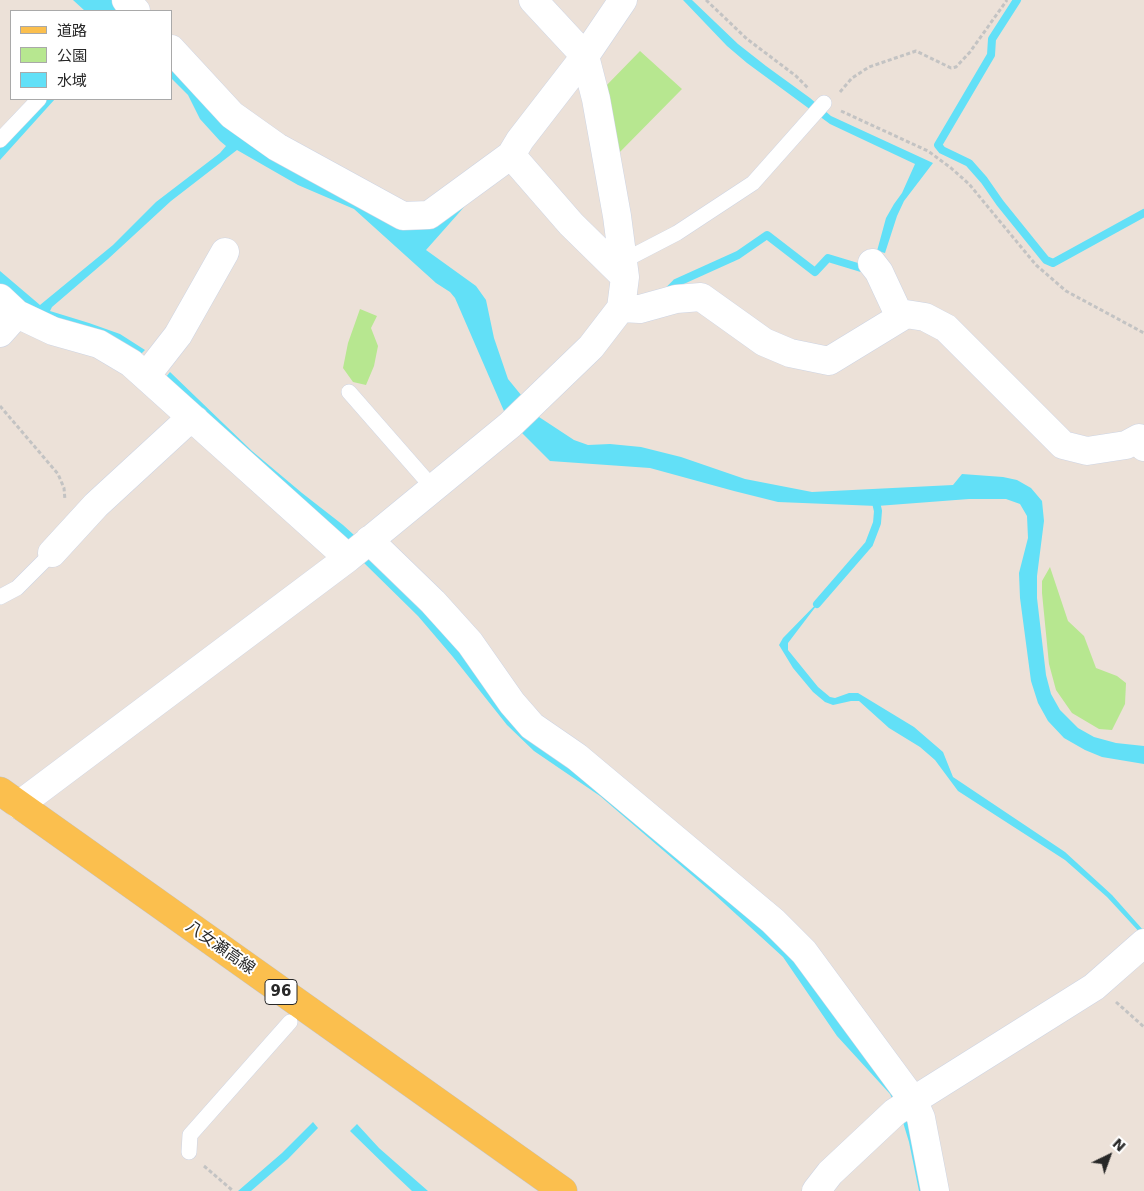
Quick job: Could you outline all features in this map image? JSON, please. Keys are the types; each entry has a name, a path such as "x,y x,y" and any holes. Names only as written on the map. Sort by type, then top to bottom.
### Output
{"main road":[{"name":"八女瀬高線","path":"8,803 563,1191"}],"street":[{"path":"126,0 135,10"},
{"path":"8,803 359,548 510,425 591,346 621,308 624,269 617,216 596,99 585,56 533,0"},
{"path":"172,50 232,115 277,148 403,216 430,215 511,155 520,140 585,56 623,0"},
{"path":"511,155 571,224 624,269"},
{"path":"146,376 178,334 225,252"},
{"path":"872,263 879,272 900,317"},
{"path":"621,308 640,309 676,299 701,297 764,342 790,353 829,361 906,314 925,317 946,328 1063,445 1087,451 1126,445 1139,438 1144,446"},
{"path":"6,315 99,344 131,362 195,420 359,548 433,602 470,643 512,703 532,726 577,757 773,921 804,952 906,1105 921,1118 935,1191"},
{"path":"57,548 96,505 184,424 195,420"},
{"path":"816,1191 830,1173 906,1105 1097,985 1144,943"}],"lane":[{"path":"0,140 38,100"},
{"path":"624,269 753,182 822,107"},
{"path":"349,392 433,488"},
{"path":"0,597 17,588 57,548"},
{"path":"189,1152 190,1136 290,1022"}],"path":[{"path":"706,0 747,39 796,76 822,107 928,151 969,184 1036,265 1066,291 1144,333"},
{"path":"822,107 858,74 869,67 902,55 916,51 951,68 956,67 970,52 1007,0"},
{"path":"0,406 58,474 64,488 65,515 57,548"},
{"path":"1097,985 1144,1026"},
{"path":"189,1152 232,1190 230,1191"}],"green space":[{"path":"640,51 682,89 616,156 602,90"},
{"path":"360,309 377,316 371,328 378,346 374,366 366,385 353,382 343,368 348,343"},
{"path":"1050,567 1068,621 1084,636 1096,668 1117,676 1126,683 1125,704 1112,730 1099,729 1072,713 1056,690 1049,664 1042,593 1042,581"}],"water":[{"path":"73,0 117,0 127,10 84,10"},
{"path":"683,0 692,0 738,44 831,116 933,163 904,201 885,253 877,251 886,218 902,193 915,164 830,124 747,63 727,46"},
{"path":"172,57 388,214 460,201 465,206 426,250 476,286 486,300 494,338 508,379 539,417 574,440 588,445 610,444 641,447 681,457 745,479 812,492 953,485 962,474 1003,477 1017,480 1031,488 1042,501 1044,521 1037,576 1037,598 1046,675 1051,694 1060,710 1078,728 1094,737 1116,743 1144,746 1144,764 1102,757 1064,738 1048,721 1038,703 1031,681 1020,598 1019,573 1028,538 1027,516 1020,504 1006,499 969,499 877,506 778,502 650,468 550,461 507,418 455,298 450,292 436,283 354,209 298,185 237,150 171,201 52,307 50,311 120,334 145,350 141,354 37,317 0,284 0,271 40,305 113,245 156,202 220,153 226,146 200,119 188,95 172,79"},
{"path":"42,100 54,100 0,160 0,145"},
{"path":"170,372 252,451 343,525 376,555 489,679 765,923 903,1093 934,1191 919,1191 909,1142 902,1119 890,1094 837,1036 783,957 714,894 600,796 534,751 507,725 418,616 166,377"},
{"path":"823,597 788,643 788,650 818,687 830,697 835,698 849,693 858,693 914,727 943,752 953,777 1065,852 1112,895 1144,931 1143,936 1107,897 1065,860 958,791 935,760 920,747 889,728 859,701 833,705 825,702 813,692 793,668 779,645 783,638"},
{"path":"313,1122 318,1128 288,1159 251,1191 238,1191 282,1153"},
{"path":"357,1124 379,1148 428,1191 412,1191 350,1131"}],"waterway":[{"path":"1017,0 992,39 991,55 938,145 942,150 969,163 1046,260 1053,263 1144,213"},
{"path":"668,291 676,283 738,255 767,235 815,272 828,258 861,268"},
{"path":"817,604 869,544 877,523 878,511 875,498"}]}
